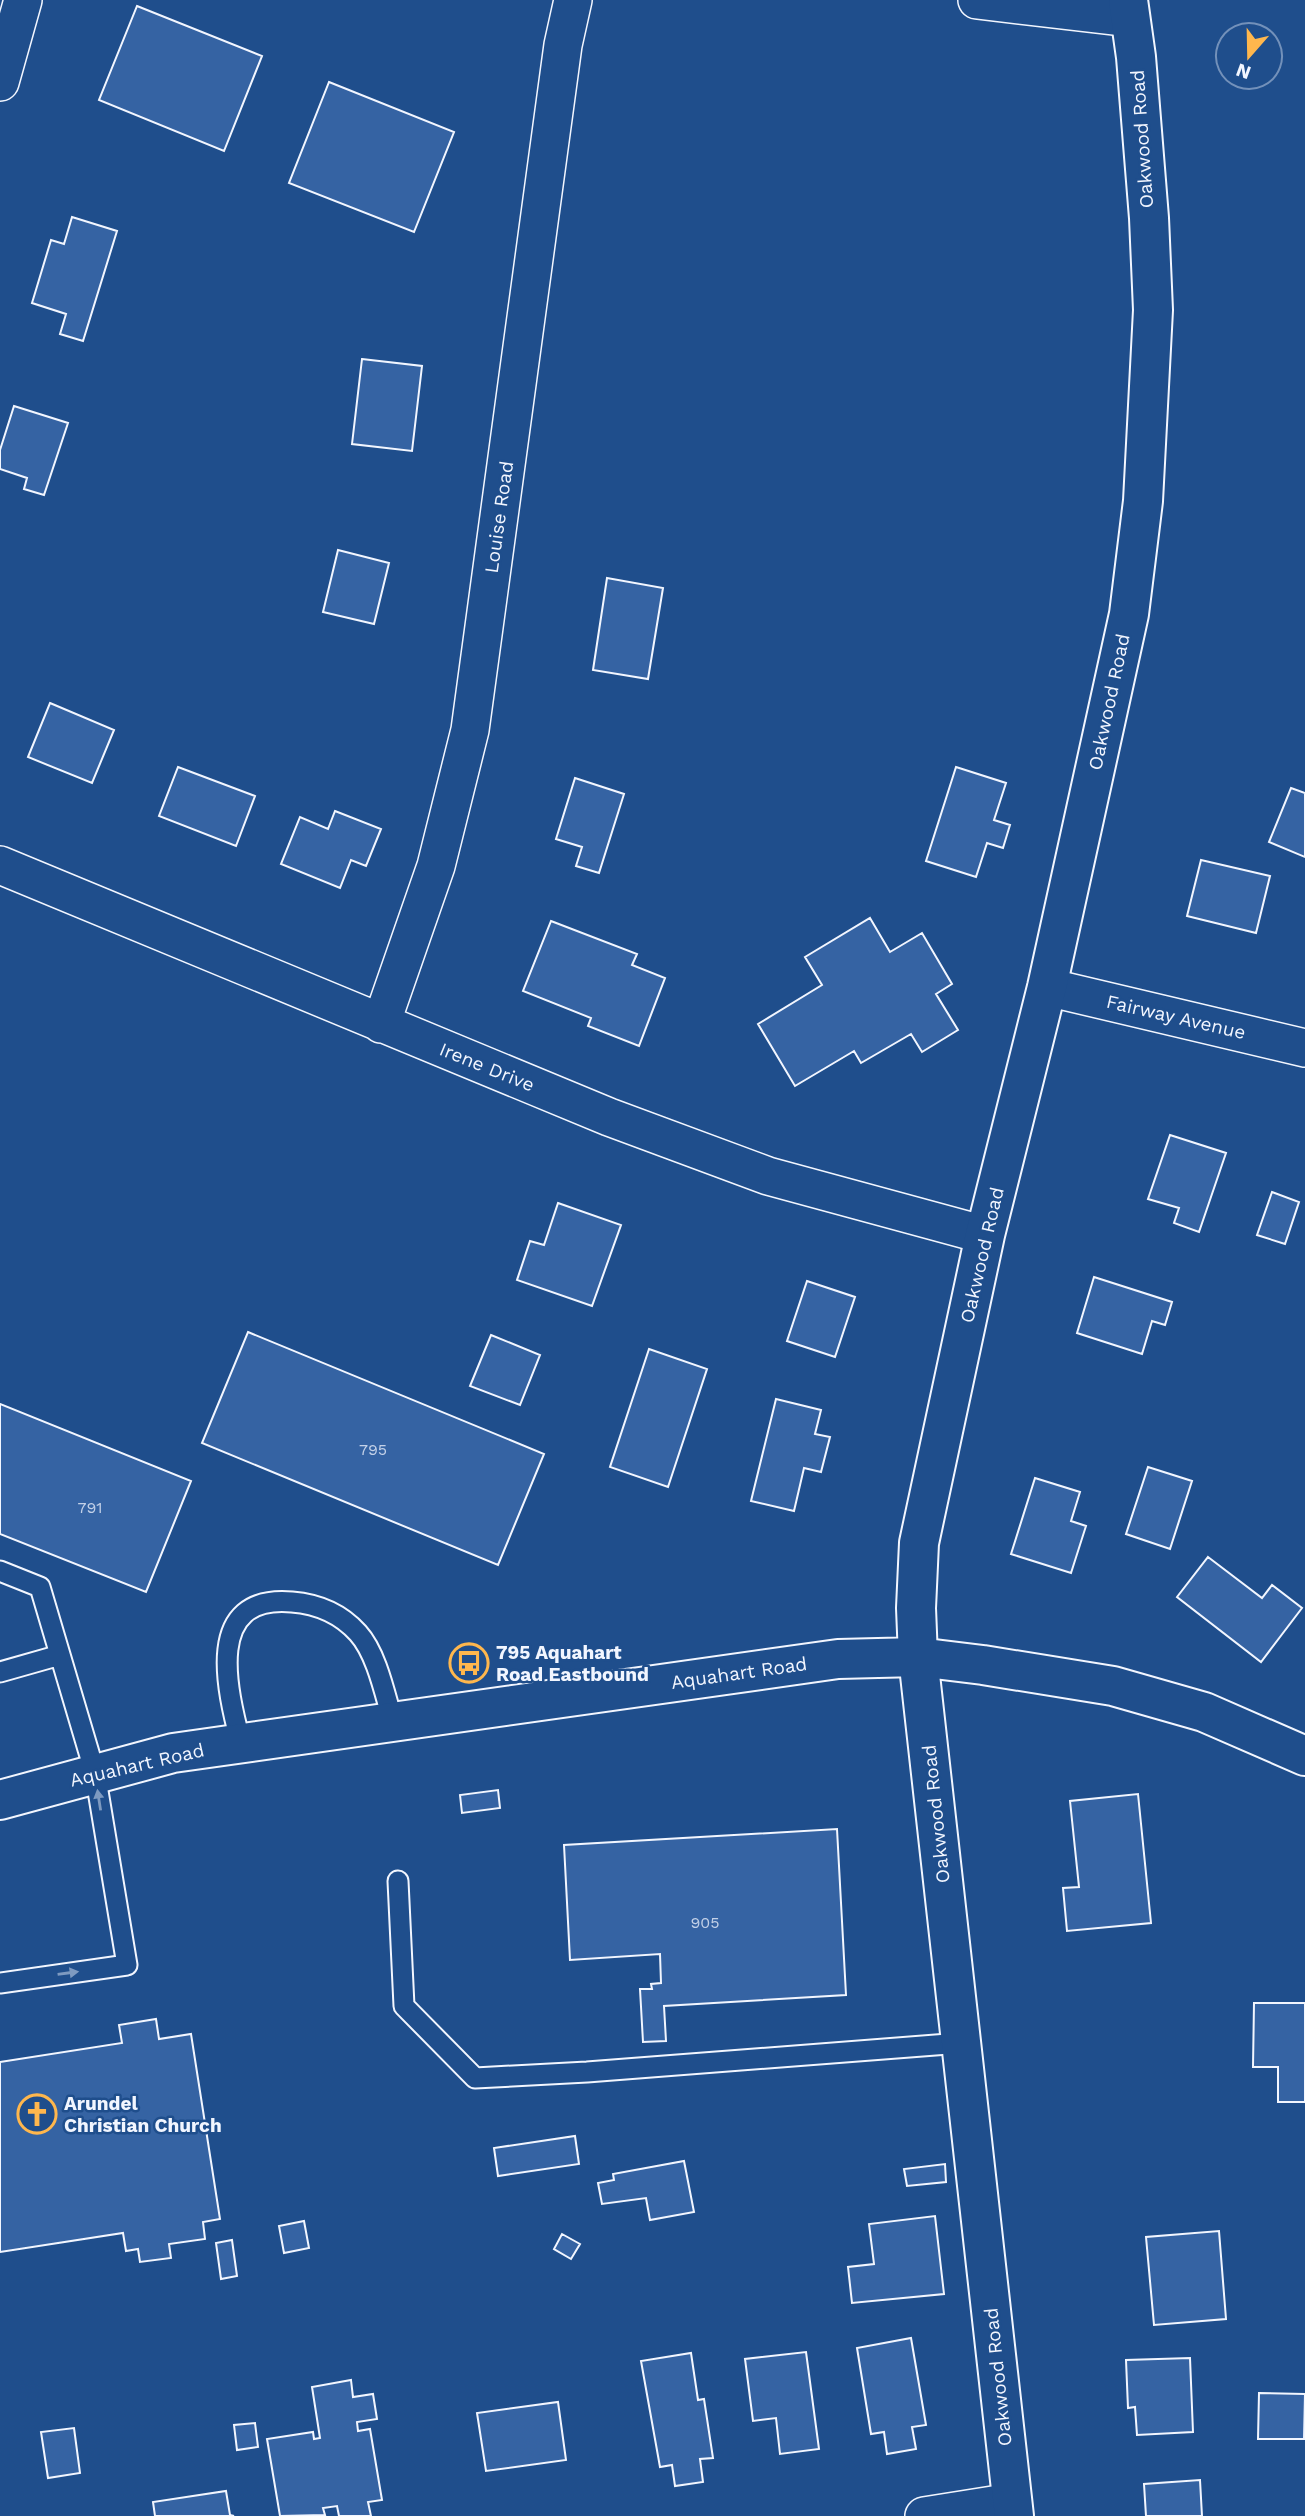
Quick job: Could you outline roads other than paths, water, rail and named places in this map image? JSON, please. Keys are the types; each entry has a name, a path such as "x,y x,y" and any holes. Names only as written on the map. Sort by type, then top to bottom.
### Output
{"street":[{"path":"0,82 23,0"},
{"name":"Louise Road","path":"381,1024 436,866 470,730 563,45 573,0"},
{"path":"977,0 1129,9"},
{"name":"Oakwood Road","path":"1013,2509 918,1657 916,1608 919,1543 985,1235 1047,987 1129,614 1143,501 1153,310 1136,57 1129,9"},
{"name":"Irene Drive","path":"0,865 609,1117 768,1176 985,1235"},
{"name":"Fairway Avenue","path":"1047,987 1305,1048"},
{"name":"Aquahart Road","path":"0,1800 173,1753 838,1658 918,1657 1113,1686 1204,1712 1305,1756"},
{"path":"923,2516 1013,2509"}],"lane":[{"path":"0,1571 40,1587 95,1773 127,1965 0,1983"},
{"path":"241,1744 230,1703 226,1662 234,1622 245,1610 280,1601 323,1608 359,1633 377,1668 393,1722"},
{"path":"0,1672 60,1655"},
{"path":"398,1881 404,2006 475,2078 961,2043"}],"place":[{"name":"795 Aquahart Road Eastbound","path":"469,1663"},
{"name":"Arundel Christian Church","path":"37,2114"}]}
